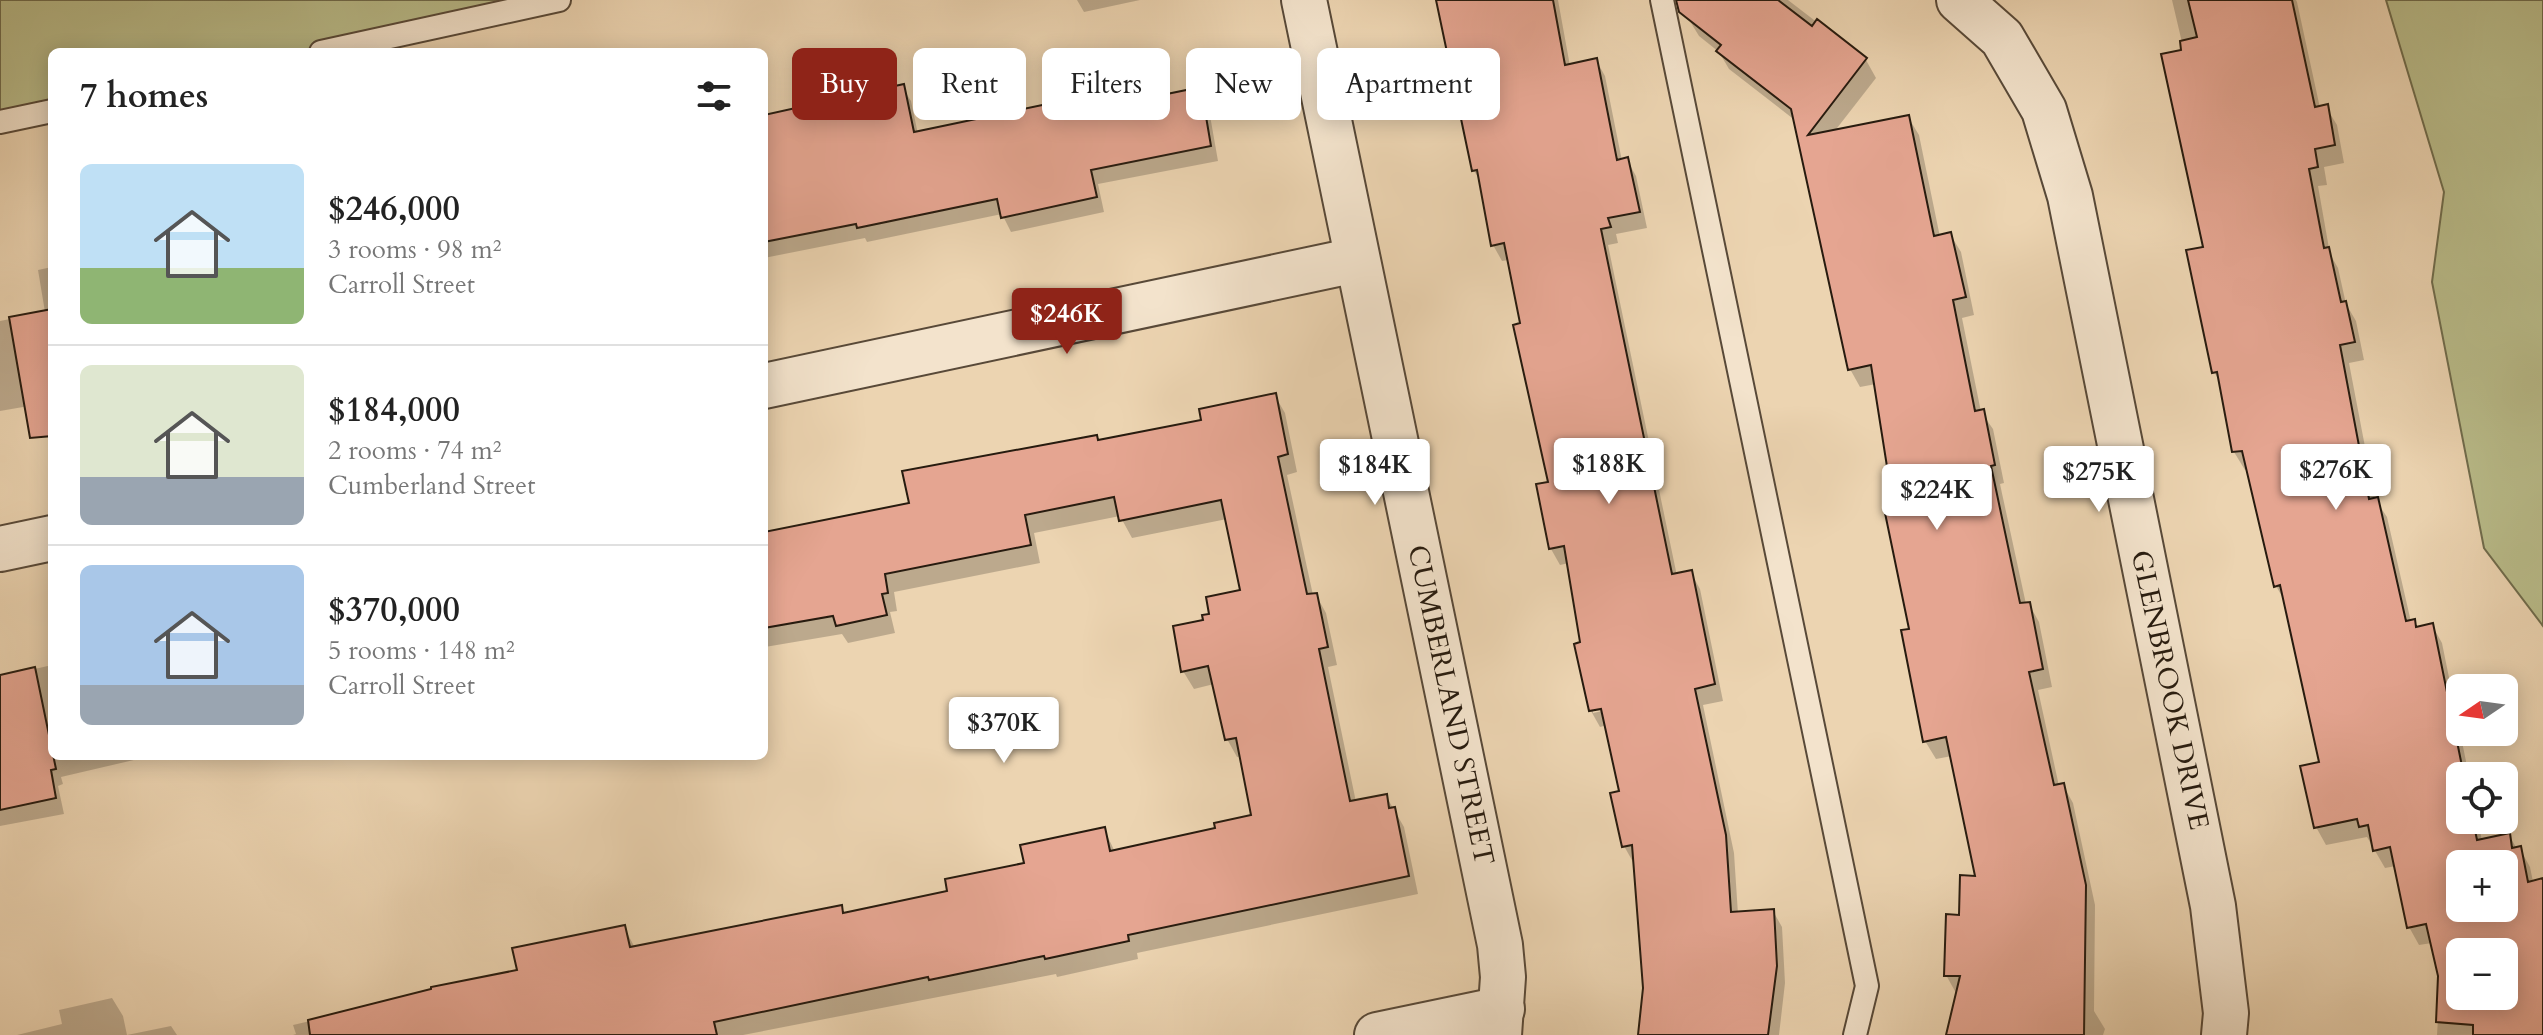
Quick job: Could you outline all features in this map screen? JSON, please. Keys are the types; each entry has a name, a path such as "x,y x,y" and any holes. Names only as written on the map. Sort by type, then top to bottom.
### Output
{"street":[{"name":"CUMBERLAND STREET","path":"1304,0 1500,945 1501,1022"},
{"name":"GLENBROOK DRIVE","path":"1959,0 2002,38 2044,110 2070,196 2213,906 2226,1013 2224,1035"},
{"path":"768,385 1356,260"},
{"path":"0,549 48,539"},
{"path":"1377,1035 1501,1022"}],"lane":[{"path":"339,48 559,0"},
{"path":"1662,0 1867,986 1855,1035"},
{"path":"0,122 48,112"}],"green space":[{"path":"0,0 559,0 339,48 48,48 48,112 0,122"},
{"path":"2386,0 2543,0 2543,626 2484,548 2432,282 2444,192"}],"building":[{"path":"1436,0 1553,0 1565,65 1597,58 1617,160 1628,157 1640,212 1608,218 1611,227 1601,229 1672,574 1692,570 1715,684 1695,689 1726,835 1731,912 1774,909 1777,966 1768,1035 1638,1035 1643,988 1632,845 1622,847 1610,793 1619,791 1601,709 1589,711 1574,644 1580,642 1564,546 1549,549 1536,484 1548,482 1513,325 1520,323 1504,243 1491,246 1477,170 1472,171 1461,120 1500,120 1500,48 1446,48"},
{"path":"1676,0 1778,0 1812,26 1817,19 1867,58 1808,135 1909,115 1934,236 1951,232 1966,297 1953,300 1975,411 1984,409 1995,465 1991,466 2020,603 2030,602 2043,669 2029,672 2054,785 2064,783 2086,885 2084,1035 1946,1035 1960,976 1944,976 1946,914 1959,915 1960,875 1975,876 1946,737 1923,742 1901,630 1909,629 1885,513 1894,511 1871,365 1848,370 1791,109 1716,51 1721,45 1679,12"},
{"path":"2188,0 2292,0 2315,107 2328,104 2335,145 2315,149 2318,167 2309,169 2324,248 2329,247 2341,302 2346,301 2355,342 2340,345 2369,499 2378,497 2406,621 2415,619 2416,627 2433,623 2446,687 2446,746 2458,746 2461,762 2446,762 2446,834 2476,834 2477,840 2510,834 2512,848 2521,846 2528,882 2543,878 2543,1035 2473,1035 2473,1025 2436,1022 2438,976 2426,924 2407,928 2390,847 2373,851 2368,825 2359,827 2357,819 2314,828 2300,766 2319,762 2280,585 2274,587 2242,451 2232,452 2217,372 2212,373 2186,250 2203,247 2161,54 2181,50 2180,41 2197,37"},
{"path":"904,84 914,132 971,120 1026,120 1026,108 1042,105 1042,120 1170,120 1170,93 1186,90 1186,120 1207,120 1211,146 1091,170 1097,197 1001,218 997,199 857,228 856,224 768,241 768,114 792,109 792,120 897,120 897,86"},
{"path":"48,310 48,436 30,438 9,317"},
{"path":"1276,393 1288,454 1278,457 1307,594 1317,593 1328,647 1319,649 1350,801 1387,794 1389,808 1395,807 1409,876 1128,935 1129,941 1045,959 1044,956 929,980 928,977 714,1022 717,1035 310,1035 308,1020 431,987 517,970 512,948 625,925 630,947 842,905 843,913 947,891 945,879 1024,863 1020,845 1105,827 1110,851 1215,828 1214,823 1251,815 1236,738 1225,740 1208,666 1181,672 1173,626 1203,620 1202,615 1209,614 1206,597 1240,590 1221,500 1119,521 1114,497 1025,515 1031,545 885,574 888,593 882,594 887,615 836,626 833,616 768,627 768,531 909,503 902,471 1097,435 1098,440 1201,420 1199,409"},
{"path":"35,667 48,730 48,760 54,760 56,769 51,770 56,798 0,810 0,675"}]}
